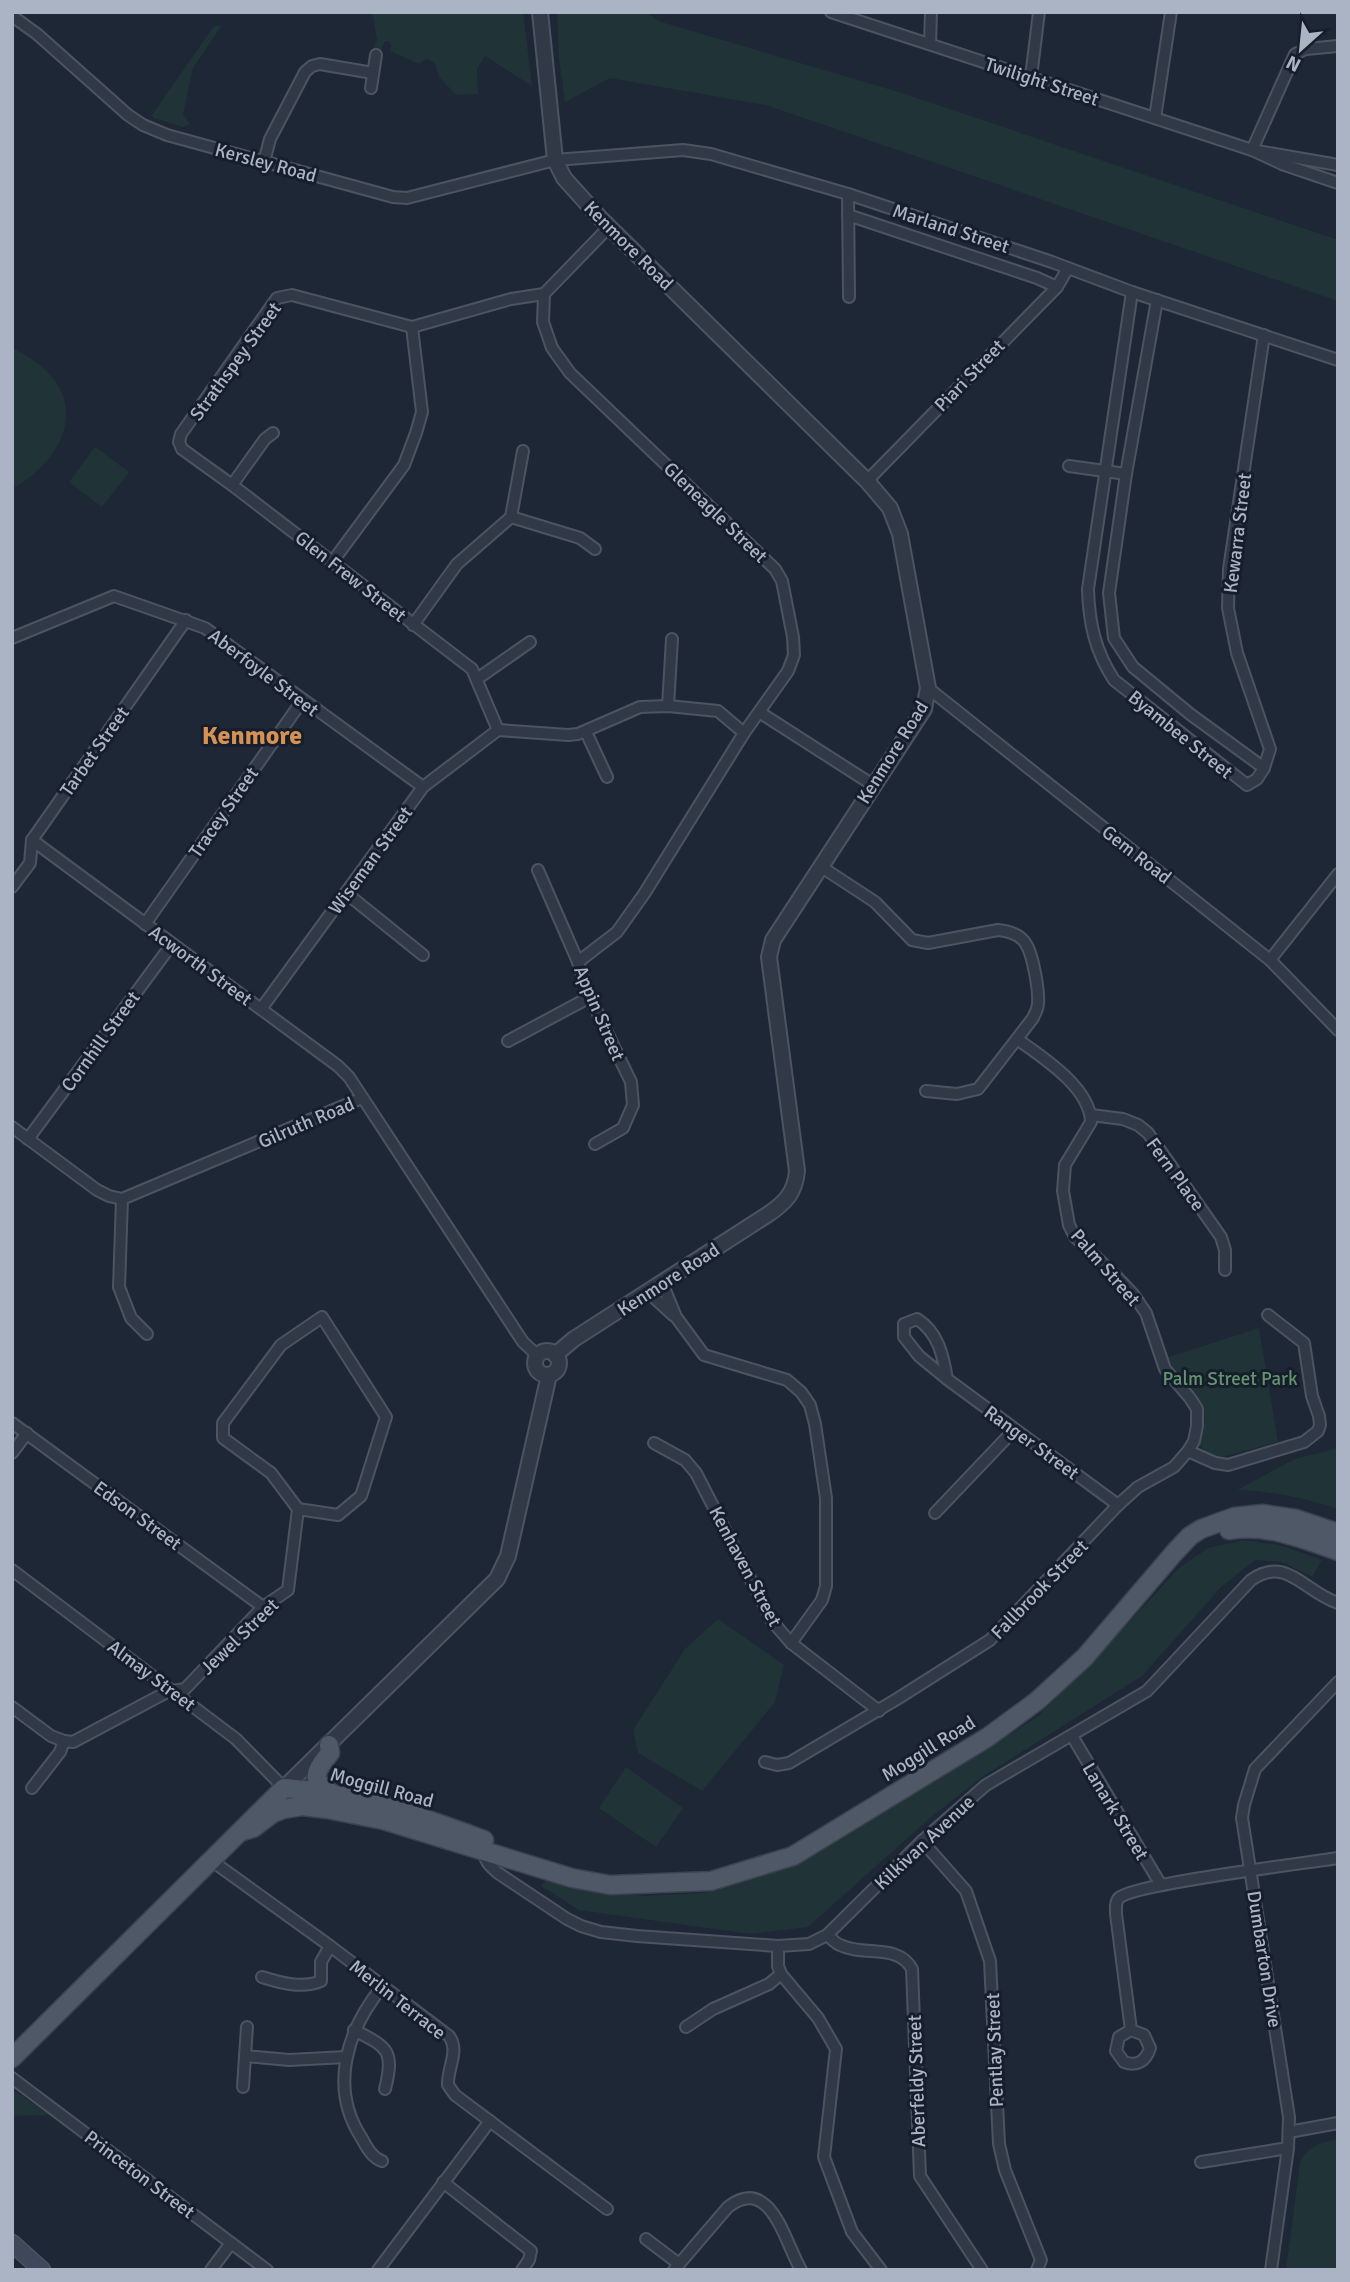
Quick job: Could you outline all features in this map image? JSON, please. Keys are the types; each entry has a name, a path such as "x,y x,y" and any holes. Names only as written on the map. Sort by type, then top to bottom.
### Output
{"main road":[{"name":"Moggill Road","path":"240,1832 253,1829 273,1813 284,1809 339,1803 400,1812 487,1847 553,1865 649,1883 711,1881 793,1856 988,1737 1037,1701 1085,1657 1174,1553 1201,1529 1234,1517 1262,1514 1296,1519 1338,1533"},
{"name":"Moggill Road","path":"1174,1553 1223,1531 1243,1528 1279,1530 1338,1551"},
{"path":"329,1745 330,1753 316,1774 320,1787 339,1803"},
{"name":"Moggill Road","path":"12,2058 284,1788 307,1790 339,1803"},
{"path":"12,2243 42,2270"},
{"path":"12,2257 27,2270"}],"street":[{"name":"Kenmore Road","path":"540,12 555,160 564,178 609,227 867,481 890,508 900,534 928,688 924,709 773,940 769,957 797,1171 793,1190 780,1206 575,1339 555,1355"},
{"name":"Twilight Street","path":"831,12 1252,149 1338,165"},
{"path":"930,44 931,12"},
{"path":"1031,77 1040,12"},
{"path":"1155,118 1171,12"},
{"name":"Kersley Road","path":"12,16 37,34 128,115 143,125 167,135 393,197 407,198 555,160"},
{"path":"1252,149 1295,54 1306,49 1338,46"},
{"path":"371,88 376,55"},
{"path":"264,162 270,139 305,72 312,66 320,64 373,72"},
{"name":"Twilight Street","path":"1252,149 1282,164 1338,183"},
{"name":"Marland Street","path":"555,160 683,150 740,161 848,194 1338,360"},
{"path":"848,194 849,297"},
{"name":"Marland Street","path":"848,215 1057,287"},
{"path":"333,561 404,466 416,433 422,412 412,327 511,299 544,294 609,227"},
{"name":"Piari Street","path":"867,481 1057,287 1068,268"},
{"name":"Byambee Street","path":"1132,292 1088,589 1089,617 1094,640 1114,680 1241,782 1250,785 1264,768 1190,714 1133,667 1114,638 1109,593 1126,474 1157,300"},
{"name":"Gleneagle Street","path":"544,294 543,322 552,348 570,373 775,569 782,581 794,655 789,671 744,733 618,932 578,962"},
{"name":"Strathspey Street","path":"179,442 181,435 277,298 292,295 412,327"},
{"name":"Kewarra Street","path":"1264,335 1229,569 1228,608 1237,653 1270,749 1264,768"},
{"path":"232,485 265,439 274,433"},
{"name":"Glen Frew Street","path":"179,442 182,449 472,669 498,730"},
{"path":"413,625 457,564 511,517 523,450"},
{"path":"1069,466 1126,474"},
{"path":"511,517 580,538 596,549"},
{"name":"Aberfoyle Street","path":"12,638 114,596 186,620 205,628 422,787"},
{"name":"Tarbet Street","path":"12,887 30,863 32,841 186,620"},
{"path":"668,706 672,639"},
{"path":"477,679 530,642"},
{"name":"Gem Road","path":"928,688 1270,960 1338,1030"},
{"name":"Tracey Street","path":"145,923 302,701"},
{"path":"498,730 568,735 586,732 640,707 668,706 718,711 744,733"},
{"path":"759,712 873,785"},
{"name":"Wiseman Street","path":"261,1009 422,787 498,730"},
{"path":"586,732 607,777"},
{"name":"Acworth Street","path":"32,841 338,1066 349,1077 362,1098"},
{"path":"820,866 875,902 912,940 928,943 1008,930 1026,943 1038,996 1038,1007 1033,1018 978,1089 957,1094 926,1091"},
{"name":"Appin Street","path":"538,870 578,962 590,997 631,1082 633,1105 623,1128 596,1144"},
{"path":"1270,960 1338,874"},
{"path":"346,893 423,956"},
{"name":"Cornhill Street","path":"28,1139 172,944"},
{"path":"508,1041 590,997"},
{"path":"1017,1039 1061,1071 1091,1115"},
{"name":"Gilruth Road","path":"122,1199 362,1098 523,1342 538,1356"},
{"name":"Fern Place","path":"1091,1115 1123,1118 1148,1133 1221,1237 1225,1250 1225,1270"},
{"name":"Palm Street","path":"1091,1115 1089,1128 1065,1165 1063,1191 1069,1225 1074,1237 1123,1284 1146,1313 1165,1369 1196,1409 1197,1426 1194,1441 1188,1451"},
{"path":"12,1127 102,1193 122,1199 119,1287 131,1318 147,1334"},
{"path":"662,1283 676,1317"},
{"path":"648,1292 676,1317 704,1355 787,1381 801,1392 810,1405 826,1498 826,1587 822,1601 791,1643"},
{"path":"1188,1451 1215,1463 1228,1465 1304,1442 1318,1431 1319,1416 1312,1396 1304,1342 1268,1315"},
{"path":"323,1317 386,1417 361,1496 338,1514 298,1509 271,1473 223,1438 223,1423 281,1345 323,1317"},
{"name":"Ranger Street","path":"947,1379 943,1355 929,1326 917,1319 904,1324 904,1337 919,1356 947,1379 1014,1430 1118,1505"},
{"path":"545,1352 555,1355 559,1365 556,1372 549,1375 537,1370 535,1363 538,1356 545,1352"},
{"path":"284,1788 497,1579 508,1556 549,1375"},
{"name":"Edson Street","path":"12,1423 263,1607"},
{"path":"935,1513 1014,1430"},
{"path":"12,1452 27,1433"},
{"name":"Kenhaven Street","path":"654,1443 685,1460 696,1473 772,1621 791,1643 878,1711"},
{"name":"Fallbrook Street","path":"765,1762 778,1765 789,1763 878,1711 990,1640 1118,1505 1138,1487 1174,1467 1188,1451"},
{"name":"Jewel Street","path":"64,1741 73,1742 167,1692 185,1689 263,1607 288,1590 298,1509"},
{"name":"Almay Street","path":"12,1570 236,1739 284,1788"},
{"name":"Kilkivan Avenue","path":"487,1847 487,1864 581,1926 637,1937 778,1946 809,1944 827,1935 922,1841 986,1785 1147,1691 1258,1575 1278,1570 1338,1603"},
{"name":"Dumbarton Drive","path":"1271,2270 1289,2132 1242,1818 1255,1769 1338,1682"},
{"path":"12,1707 51,1736 64,1741 60,1752 32,1788"},
{"name":"Lanark Street","path":"1072,1736 1161,1885"},
{"name":"Pentlay Street","path":"922,1841 966,1891 989,1961 999,2144 1005,2170 1041,2260 1037,2270"},
{"path":"1131,2030 1116,1914 1119,1898 1128,1893 1161,1885 1338,1858"},
{"name":"Merlin Terrace","path":"212,1861 449,2036 454,2052 447,2085 455,2095 607,2209"},
{"name":"Aberfeldy Street","path":"827,1935 841,1946 854,1950 896,1954 907,1961 912,1969 920,2176 982,2270"},
{"path":"262,1977 295,1985 313,1984 326,1979 321,1962 330,1946"},
{"path":"778,1946 778,1966 781,1974 818,2018 835,2049 824,2157 852,2232 881,2270"},
{"path":"686,2026 713,2009 769,1984 781,1974"},
{"path":"382,1987 354,2030 345,2057 344,2091 352,2121 375,2158 382,2161"},
{"path":"243,2087 247,2027"},
{"path":"354,2030 380,2045 388,2055 390,2062 385,2089"},
{"path":"245,2056 289,2060 345,2057"},
{"name":"Princeton Street","path":"12,2078 267,2270"},
{"path":"378,2270 490,2121"},
{"path":"1289,2132 1338,2123"},
{"path":"1201,2162 1288,2148"},
{"path":"443,2182 531,2251 522,2270"},
{"path":"646,2239 677,2267 728,2207 741,2200 757,2199 768,2206 777,2219 801,2270"},
{"path":"211,2270 231,2243"}],"green space":[{"path":"368,12 523,12 532,86 485,56 477,69 478,94 456,95 440,78 434,62 426,59 419,64 390,51 389,41 385,41 381,50 377,50 374,46 377,40 373,16"},
{"path":"557,12 647,12 658,21 902,93 1338,240 1338,301 766,105 610,78 565,102 559,59"},
{"path":"222,25 193,68 183,114 190,124 183,127 154,118 152,115 214,26"},
{"path":"12,348 37,363 54,380 64,398 66,417 62,436 51,455 34,473 12,489"},
{"path":"95,447 129,472 102,507 69,482"},
{"name":"Palm Street Park","path":"1259,1328 1278,1442 1218,1458 1208,1455 1199,1444 1204,1426 1201,1403 1175,1370 1169,1357"},
{"path":"1338,1448 1338,1509 1288,1496 1237,1490 1295,1459"},
{"path":"1244,1540 1280,1545 1322,1560 1312,1577 1282,1562 1255,1560 1221,1587 1142,1676 985,1775 931,1817 808,1927 750,1934 579,1910 541,1886 547,1879 642,1896 704,1893 792,1866 1037,1717 1179,1568 1208,1548"},
{"path":"718,1619 784,1665 775,1702 702,1791 638,1753 633,1730 685,1649"},
{"path":"626,1767 683,1808 656,1847 599,1808"},
{"path":"12,2089 50,2115 12,2116"},
{"path":"1338,2139 1338,2270 1286,2270 1300,2162 1307,2152 1316,2146"}],"district":[{"name":"Kenmore","path":"252,735"}]}
